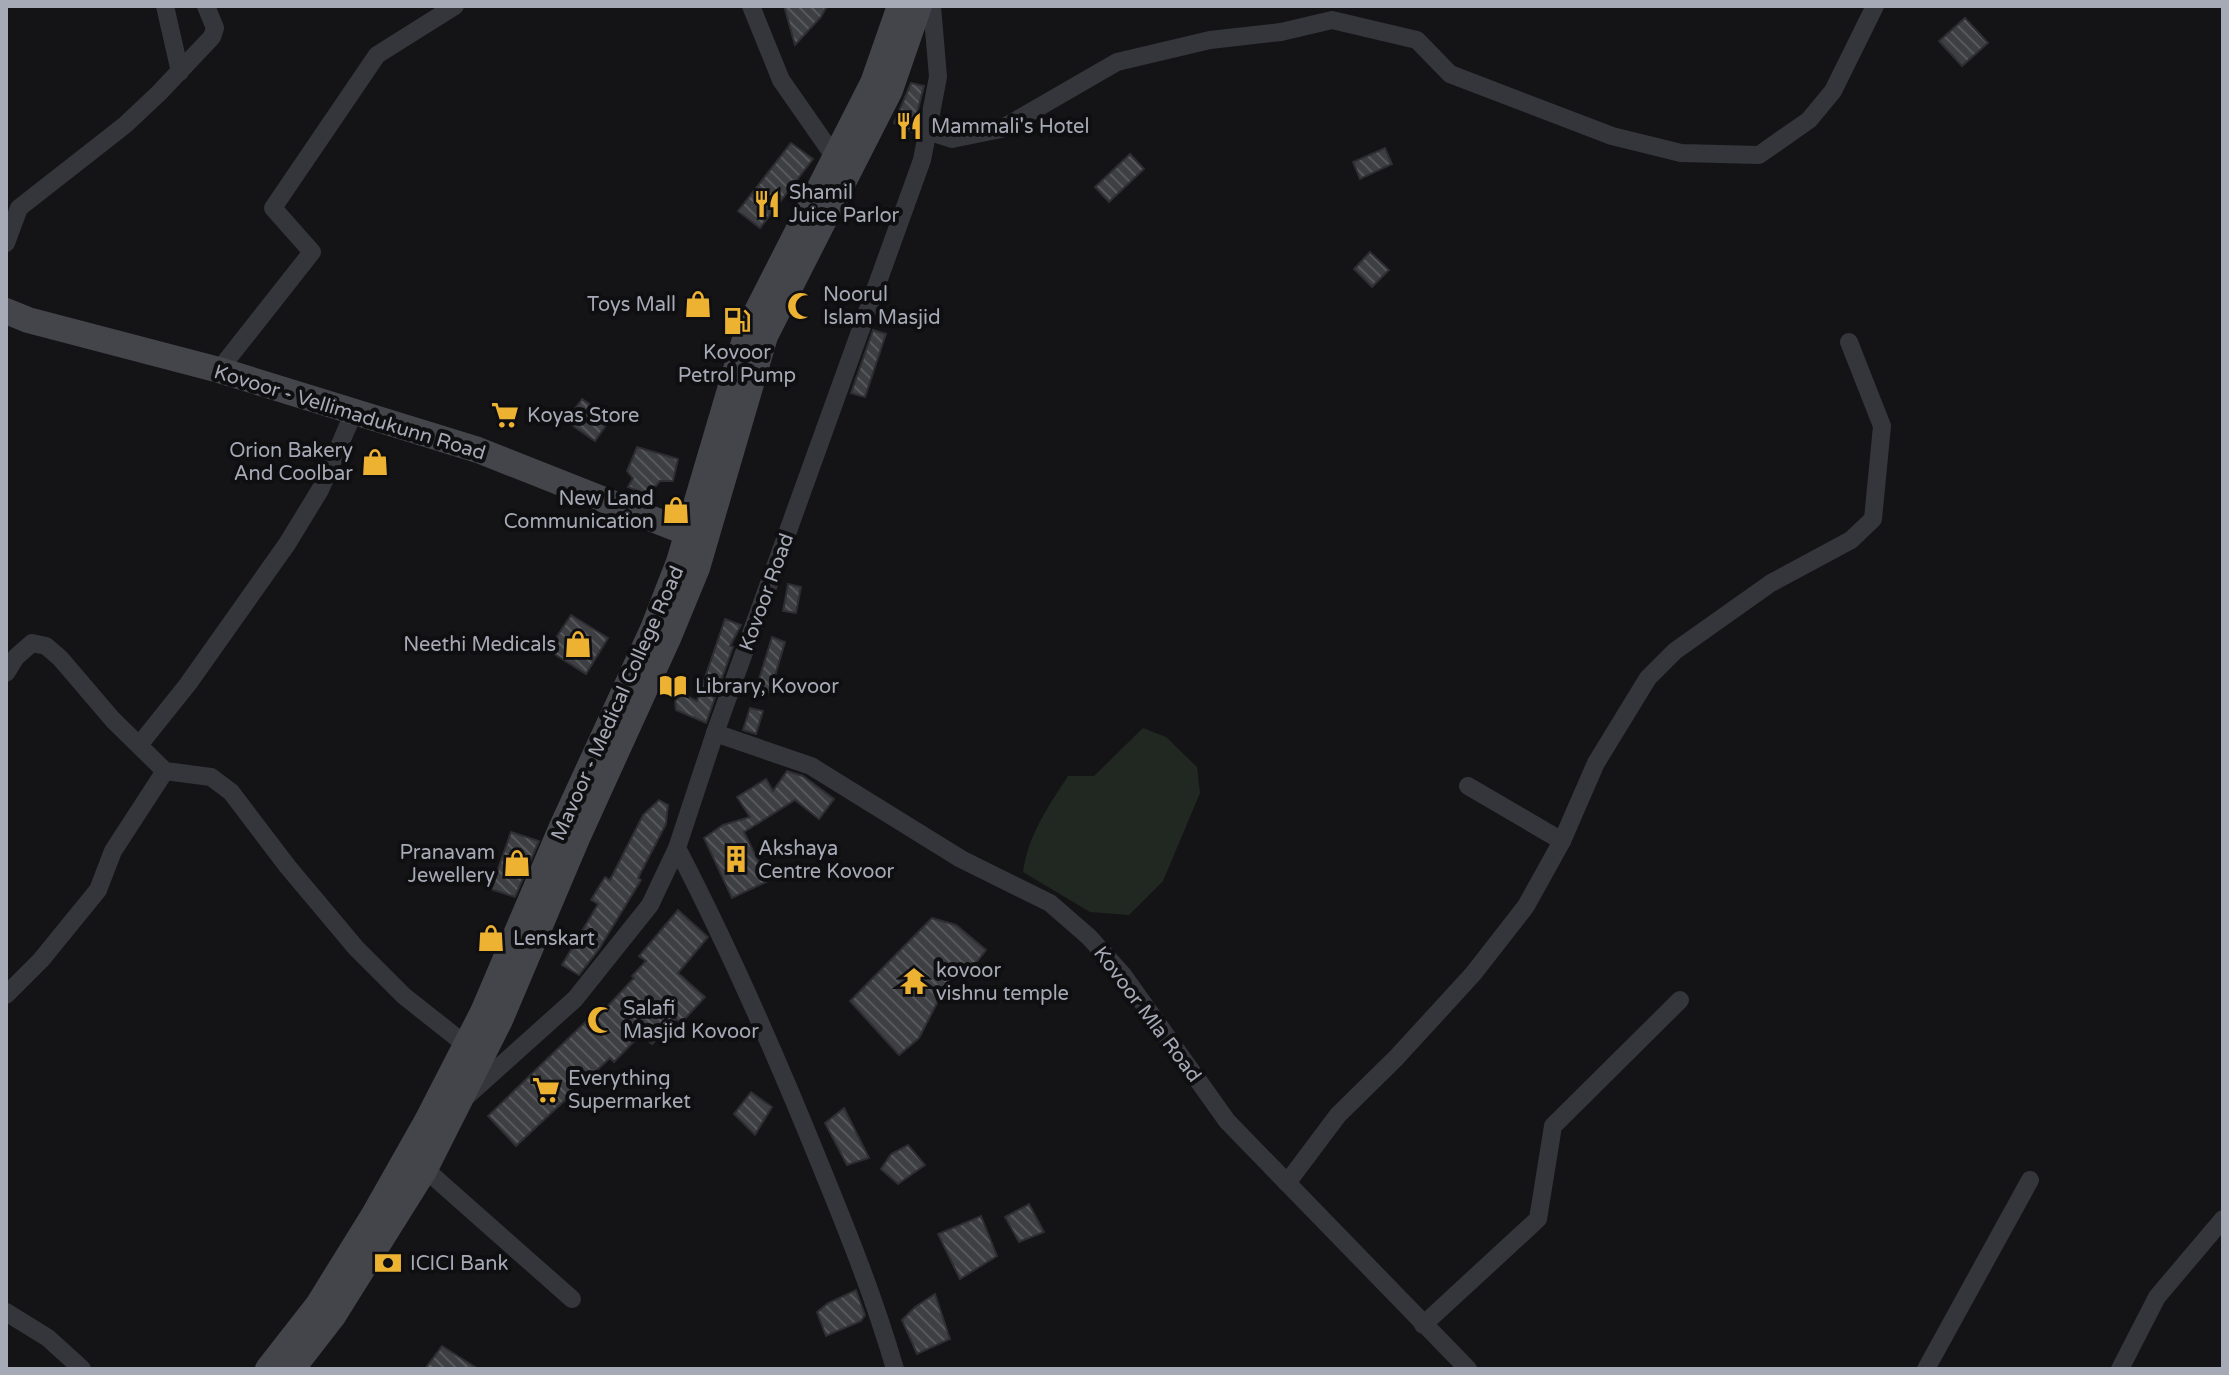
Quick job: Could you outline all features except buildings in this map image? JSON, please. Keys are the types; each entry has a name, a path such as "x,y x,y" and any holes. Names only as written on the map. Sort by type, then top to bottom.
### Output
{"main road":[{"name":"Mavoor - Medical College Road","path":"268,1369 318,1305 375,1213 442,1119 466,1045 697,533 724,444 734,369 748,329 873,83 900,6"},
{"path":"724,444 765,336 890,90 919,6"},
{"name":"Kovoor - Vellimadukunn Road","path":"6,311 28,320 219,370 478,450 675,528 697,533"},
{"path":"292,1369 333,1316 425,1169 442,1119 500,1020 697,568 697,533"}],"street":[{"path":"165,6 180,72"},
{"path":"6,243 19,208 125,125 212,37 215,28 206,6"},
{"path":"219,370 312,252 273,208 377,55 455,6"},
{"path":"751,6 781,80 836,159"},
{"name":"Kovoor Road","path":"442,1119 575,999 650,905 677,848 715,733 922,160 938,77 932,6"},
{"path":"927,131 952,139 1001,129 1117,62 1210,40 1281,32 1332,20 1417,40 1450,74 1612,136 1681,153 1759,155 1809,120 1833,91 1875,6"},
{"path":"1287,1183 1338,1115 1396,1058 1473,974 1526,906 1562,841 1596,763 1648,678 1675,651 1771,583 1851,540 1873,519 1882,426 1849,342"},
{"path":"140,744 188,684 287,544 320,490 354,412"},
{"path":"9,660 32,643 46,646 113,720 165,771 211,777 231,792 288,867 356,948 404,996 466,1045"},
{"name":"Kovoor Mla Road","path":"715,733 811,766 961,859 1050,903 1089,937 1123,975 1227,1121 1468,1369"},
{"path":"6,995 41,960 98,890 113,851 165,771"},
{"path":"1468,786 1562,841"},
{"path":"677,848 716,922 800,1113 877,1308 895,1369"},
{"path":"1423,1325 1538,1219 1553,1126 1680,1000"},
{"path":"425,1169 572,1299"},
{"path":"1926,1369 2030,1180"},
{"path":"2120,1369 2157,1297 2223,1219"},
{"path":"6,1312 48,1338 82,1369"}],"shaded area":[{"path":"1143,728 1166,737 1197,767 1200,793 1163,881 1129,915 1090,912 1023,872 1029,846 1068,776 1094,776"}],"place":[{"name":"Mammali's Hotel","path":"909,126"},
{"name":"Shamil Juice Parlor","path":"767,204"},
{"name":"Toys Mall","path":"698,304"},
{"name":"Noorul Islam Masjid","path":"801,306"},
{"name":"Kovoor Petrol Pump","path":"737,321"},
{"name":"Koyas Store","path":"505,415"},
{"name":"Orion Bakery And Coolbar","path":"375,462"},
{"name":"New Land Communication","path":"676,510"},
{"name":"Neethi Medicals","path":"578,644"},
{"name":"Library, Kovoor","path":"673,686"},
{"name":"Akshaya Centre Kovoor","path":"736,859"},
{"name":"Pranavam Jewellery","path":"517,863"},
{"name":"Lenskart","path":"491,938"},
{"name":"kovoor vishnu temple","path":"914,981"},
{"name":"Salafi Masjid Kovoor","path":"601,1020"},
{"name":"Everything Supermarket","path":"546,1090"},
{"name":"ICICI Bank","path":"388,1263"}]}
